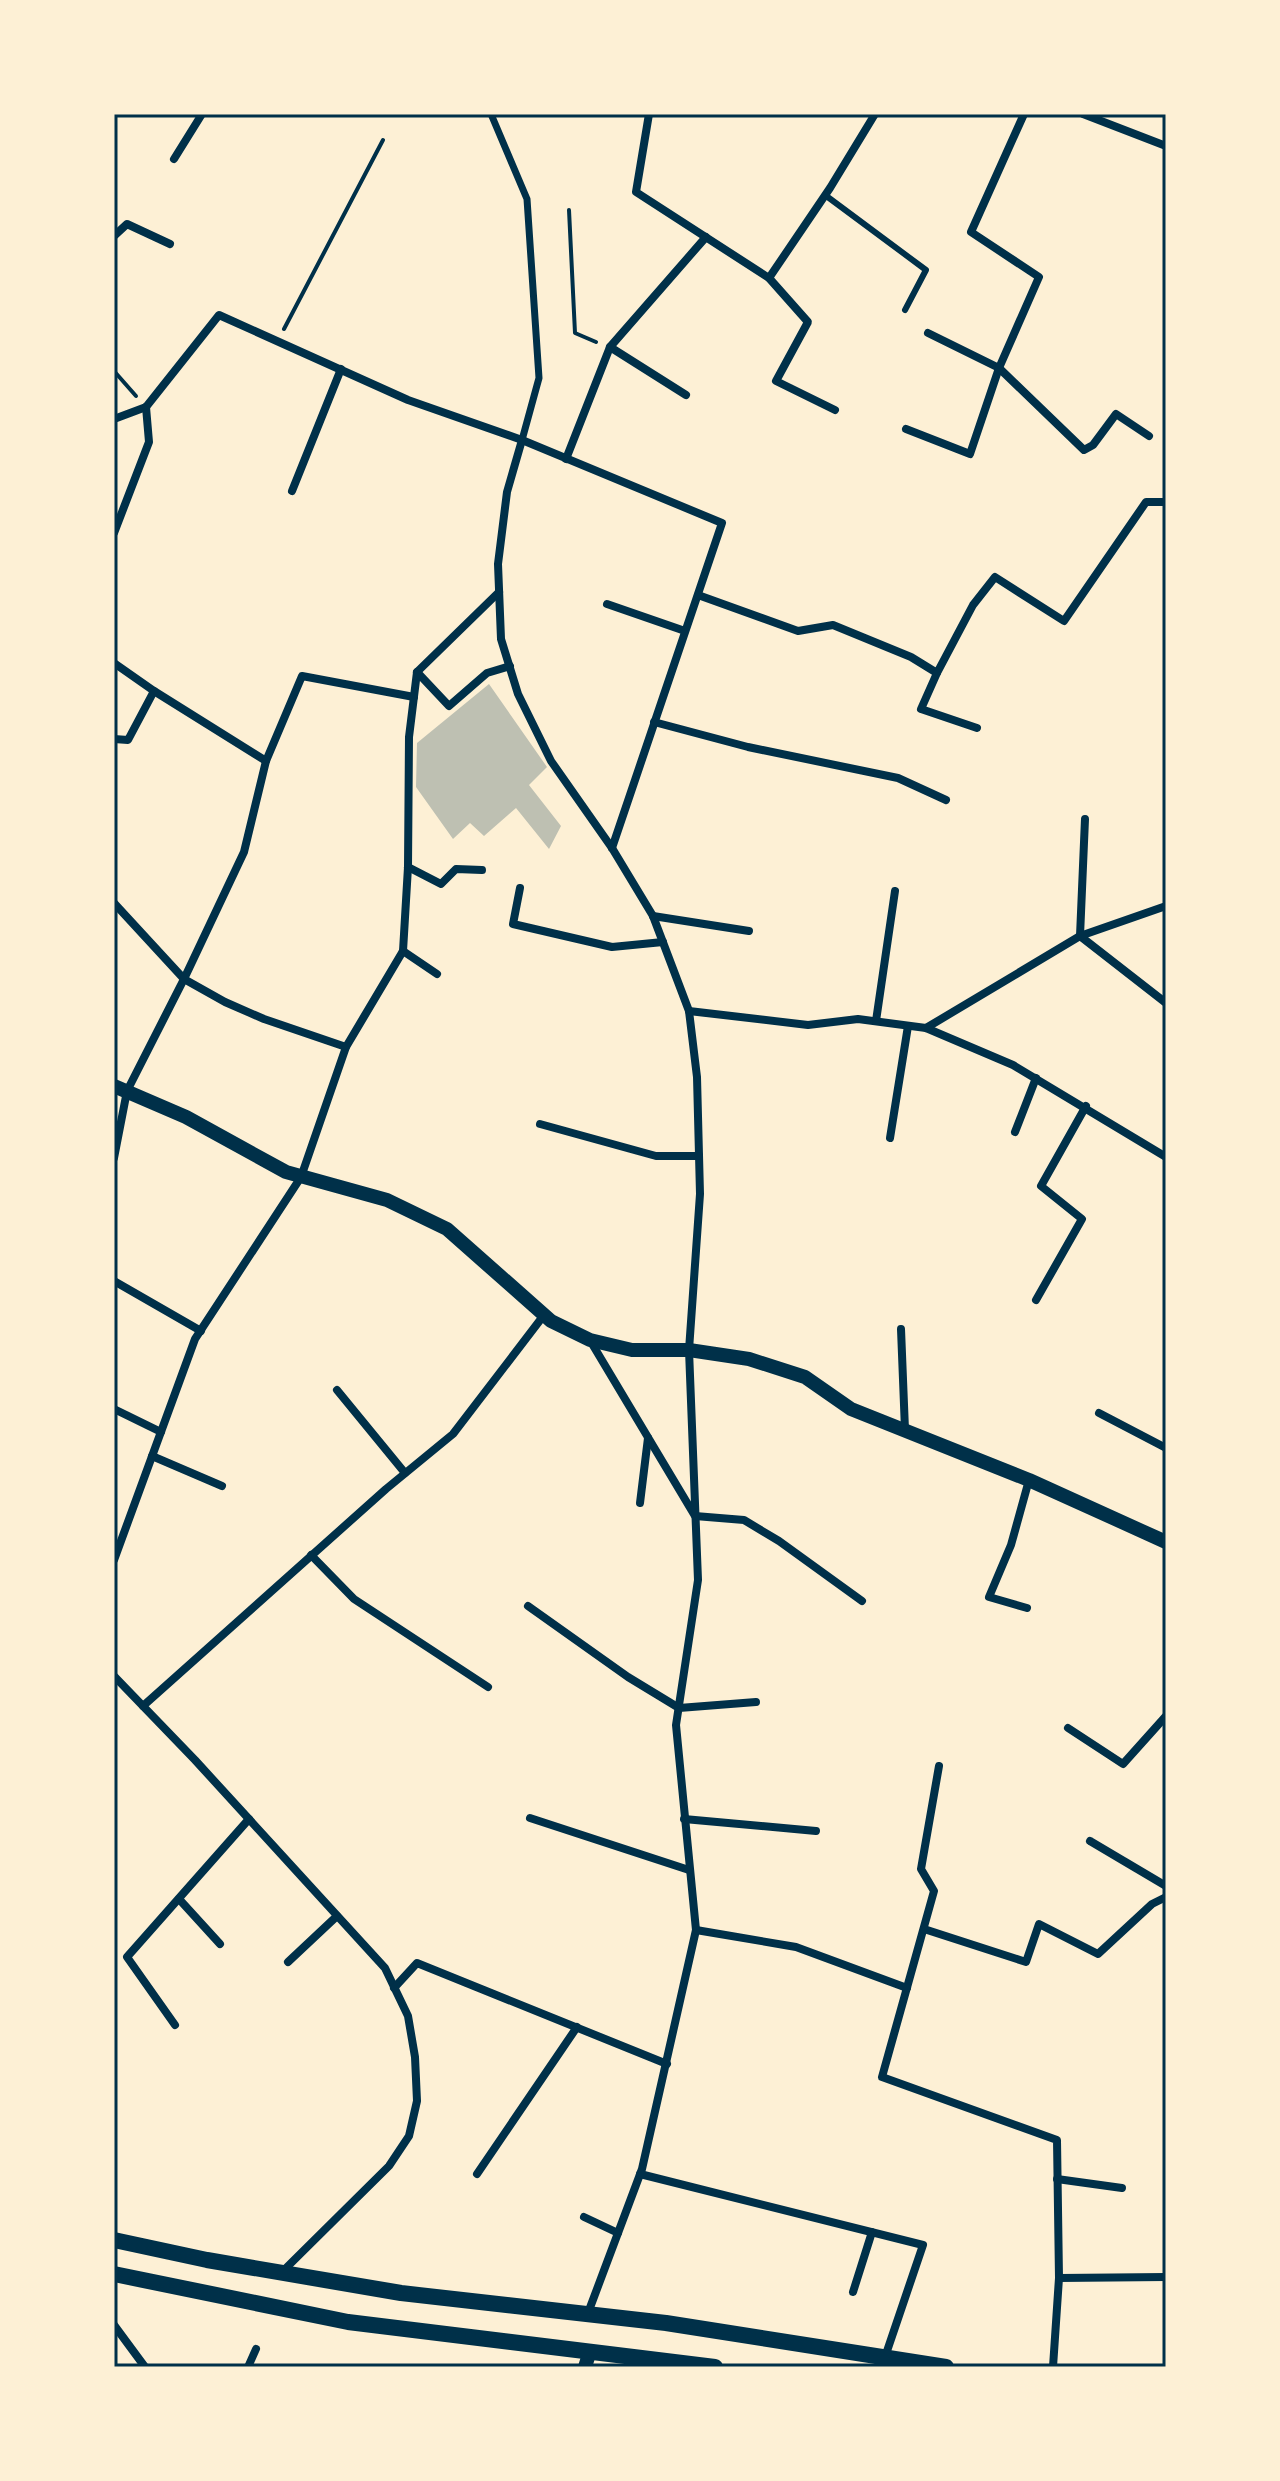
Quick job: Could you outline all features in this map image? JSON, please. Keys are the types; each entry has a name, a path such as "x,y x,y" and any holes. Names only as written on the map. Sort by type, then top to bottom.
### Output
{"main road":[{"path":"114,2240 401,2293 666,2323 946,2367"},
{"path":"114,2274 348,2322 588,2359 715,2367"}],"street":[{"path":"174,159 202,114"},
{"path":"491,114 527,199 539,378 507,492 498,564 501,639 518,694 551,761 612,848 653,916 689,1011 697,1077 700,1194 689,1350 698,1580 676,1725 696,1930 640,2174 588,2314"},
{"path":"649,114 636,192 769,278 808,322 776,381 835,410"},
{"path":"769,278 875,114"},
{"path":"906,429 970,454 999,368 1039,277 971,232 1024,114"},
{"path":"1083,114 1166,146"},
{"path":"114,236 127,224 170,244"},
{"path":"566,459 610,347 706,237"},
{"path":"114,419 146,407 219,315 408,400 522,440 722,523 612,848"},
{"path":"928,333 999,368 1084,450 1093,445 1116,414 1149,436"},
{"path":"610,347 686,395"},
{"path":"292,491 341,369"},
{"path":"114,533 149,442 146,407"},
{"path":"977,728 921,709 973,605 995,577 1064,621 1146,502 1166,502"},
{"path":"114,1560 195,1339 301,1177 346,1047 403,951 408,867 409,737 417,672 499,592"},
{"path":"698,595 798,631 833,625 911,657 937,673"},
{"path":"607,604 685,631"},
{"path":"114,663 266,761"},
{"path":"417,672 449,706 487,673 510,666"},
{"path":"114,1158 120,1088 184,979 244,852 266,761 302,676 414,697"},
{"path":"114,739 128,740 154,691"},
{"path":"654,722 748,747 898,778 946,800"},
{"path":"1080,936 1085,819"},
{"path":"408,867 441,884 456,869 482,870"},
{"path":"520,888 513,924 612,947 663,942"},
{"path":"876,1021 895,891"},
{"path":"114,903 184,979 264,1019 346,1047"},
{"path":"926,1028 1080,936 1166,906"},
{"path":"653,916 749,931"},
{"path":"1080,936 1166,1003"},
{"path":"403,951 437,974"},
{"path":"689,1011 808,1025 858,1019 926,1028 1013,1065 1086,1106 1166,1157"},
{"path":"890,1138 908,1026"},
{"path":"1015,1132 1036,1078"},
{"path":"120,1088 186,1117 286,1172 387,1200 447,1229 551,1321 590,1340 632,1350 689,1350 749,1359 805,1377 851,1409 1029,1480 1166,1542"},
{"path":"1036,1300 1082,1219 1041,1186 1086,1106"},
{"path":"540,1124 656,1156 699,1156"},
{"path":"114,1281 201,1331"},
{"path":"143,1706 311,1555 453,1434 544,1315"},
{"path":"901,1329 905,1430"},
{"path":"590,1340 695,1516"},
{"path":"337,1390 405,1473"},
{"path":"114,1409 161,1432"},
{"path":"1099,1413 1166,1448"},
{"path":"640,1503 648,1437"},
{"path":"152,1456 222,1486"},
{"path":"1027,1608 989,1597 1011,1545 1029,1480"},
{"path":"695,1516 744,1520 779,1541 862,1601"},
{"path":"311,1555 354,1599 488,1687"},
{"path":"528,1606 628,1677 679,1708 756,1702"},
{"path":"114,1676 385,1968 408,2016 415,2057 417,2101 409,2136 389,2166 281,2272"},
{"path":"1068,1728 1123,1764 1166,1716"},
{"path":"939,1766 921,1869 934,1891 882,2077 1057,2140 1059,2278 1053,2367"},
{"path":"530,1818 689,1870"},
{"path":"175,2025 127,1957 249,1819"},
{"path":"684,1819 816,1831"},
{"path":"1090,1841 1166,1886"},
{"path":"924,1929 1026,1962 1039,1924 1098,1954 1152,1904 1166,1897"},
{"path":"179,1899 220,1944"},
{"path":"288,1962 337,1916"},
{"path":"696,1930 796,1947 907,1988"},
{"path":"394,1988 417,1963 667,2064"},
{"path":"477,2174 577,2027"},
{"path":"640,2174 923,2245 885,2358"},
{"path":"1057,2179 1122,2188"},
{"path":"584,2217 618,2233"},
{"path":"853,2292 872,2232"},
{"path":"1059,2278 1166,2277"},
{"path":"114,2325 145,2367"},
{"path":"248,2367 256,2349"}],"lane":[{"path":"825,195 926,270 905,310"}],"path":[{"path":"278,341 383,140"},
{"path":"569,210 575,333 610,347"},
{"path":"114,371 146,407"}],"building":[{"path":"489,684 547,767 529,785 561,826 549,849 516,808 484,836 470,823 453,839 416,787 417,743"}]}
